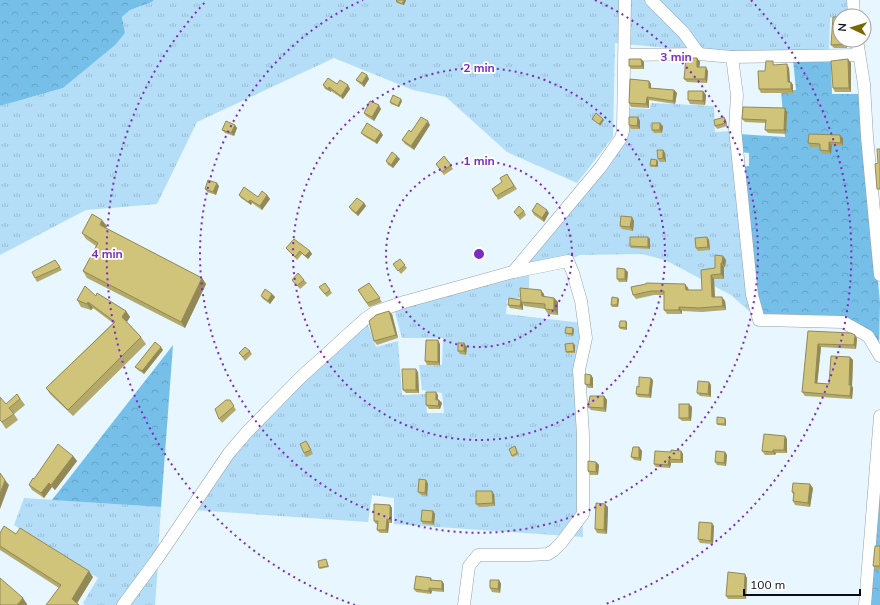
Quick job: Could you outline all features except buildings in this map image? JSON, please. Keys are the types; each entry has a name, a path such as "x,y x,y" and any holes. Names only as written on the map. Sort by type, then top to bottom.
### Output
{"street":[{"path":"513,272 600,168 621,138 623,131 625,0"},
{"path":"651,0 684,33 699,54"},
{"path":"858,48 864,84 867,137 880,274"},
{"path":"624,55 699,54 732,57 859,55"},
{"path":"732,57 737,95 735,129 752,294 759,320 843,322 868,336 880,356"},
{"path":"123,605 158,559 229,453 247,432 301,377 375,312 404,302 513,272 568,261 581,301 586,338 579,370 583,435 583,514 561,543 548,554 478,555 469,566 464,605"},
{"path":"865,605 880,416"}],"green space":[{"path":"0,0 154,0 130,10 122,17 125,33 115,45 63,88 0,106"},
{"path":"154,0 848,0 849,8 832,8 832,18 830,18 829,52 701,51 615,43 613,137 577,183 507,152 446,97 413,90 334,58 197,122 157,204 86,210 0,255 0,106 63,88 125,33 122,17 130,10"},
{"path":"793,59 831,59 832,94 861,94 880,303 879,348 845,320 760,318 743,167 749,166 749,153 740,152 739,134 785,137 781,91 796,90"},
{"path":"651,103 714,106 715,132 733,131 758,319 731,295 671,263 642,254 580,255 568,260 514,272 624,139 625,108 650,109"},
{"path":"529,272 529,288 521,289 520,298 507,300 506,314 582,323 579,436 583,537 394,524 394,498 372,495 368,522 194,510 251,433 367,322 376,347 398,341 402,395 426,394 427,413 444,413 442,393 422,390 419,365 442,365 443,338 402,338 394,309"},
{"path":"173,345 161,507 52,500"},
{"path":"880,445 880,554 873,549"},
{"path":"24,498 161,507 158,553 120,605 85,605 83,603 98,578 14,525"},
{"path":"869,556 880,556 880,605 859,605"},
{"path":"158,564 155,605 128,605"}]}
